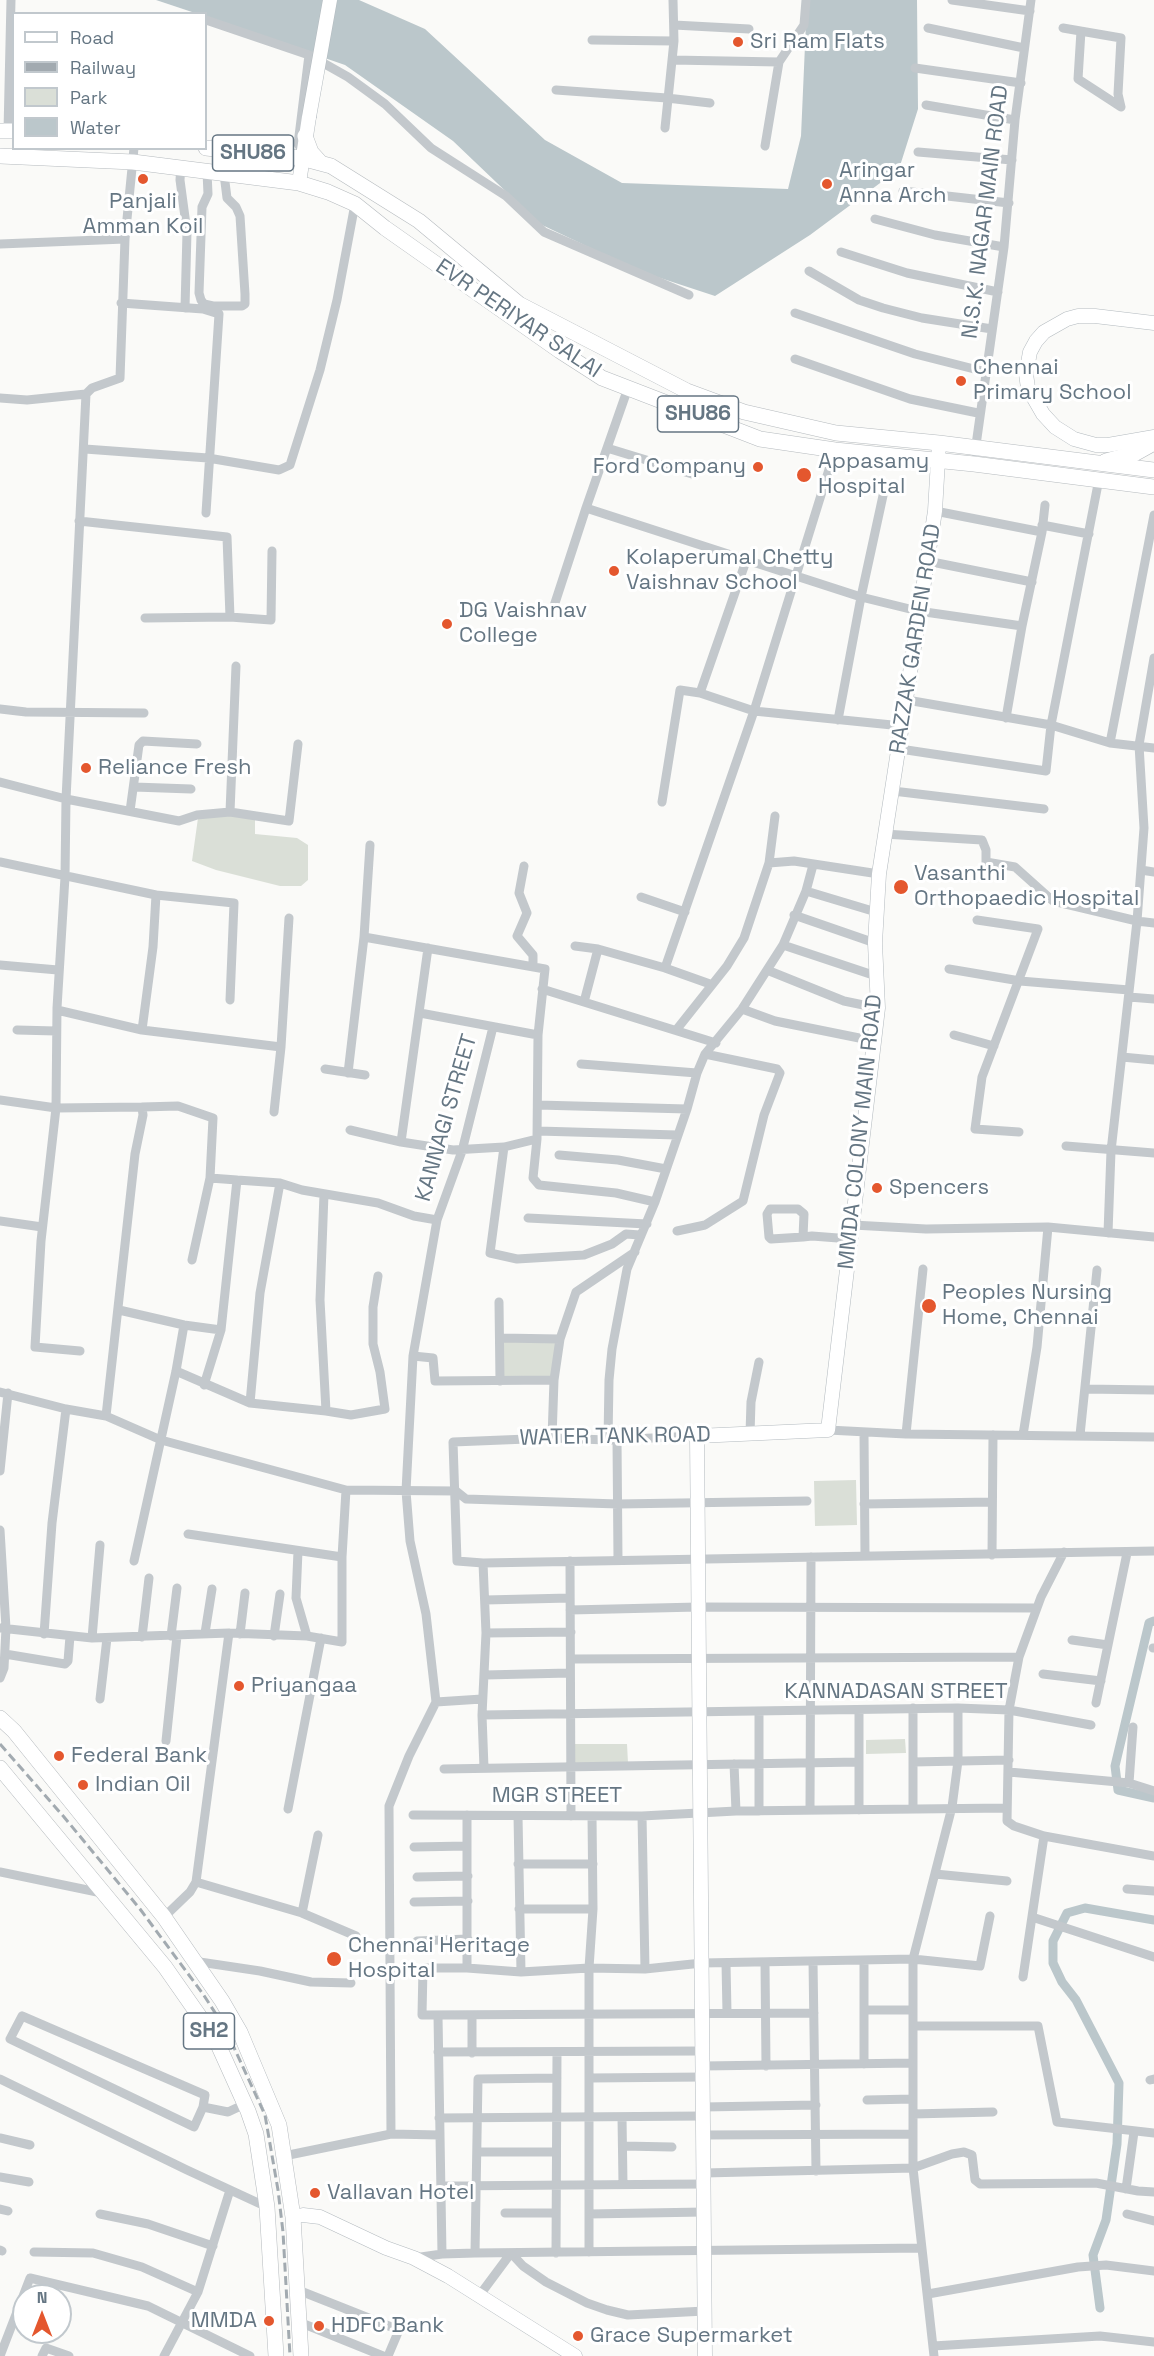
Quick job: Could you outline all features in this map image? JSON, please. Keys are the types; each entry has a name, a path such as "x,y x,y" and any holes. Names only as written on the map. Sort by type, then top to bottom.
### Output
{"main road":[{"name":"EVR PERIYAR SALAI","path":"207,148 303,148 321,162 360,182 419,221 519,304 687,392 744,412 789,424 836,433 939,443 975,456 1154,488"},
{"path":"303,148 321,162"},
{"name":"EVR PERIYAR SALAI","path":"0,156 134,155 207,172 299,183 328,192 355,204 394,235 602,378 760,439 834,450 939,461 975,456 1094,463 1154,470"},
{"path":"1094,463 1136,453 1154,443"},
{"name":"SH2","path":"0,1718 14,1731 164,1917 222,2001 240,2032 279,2125 293,2217 301,2356"},
{"name":"SH2","path":"2,1774 165,1967 216,2040 256,2134 267,2207 276,2356"}],"street":[{"path":"7,131 11,0"},
{"path":"299,183 303,148 330,0"},
{"path":"666,128 674,41 673,0"},
{"path":"765,146 779,62 804,25 806,0"},
{"path":"952,0 1030,11"},
{"name":"N.S.K. NAGAR MAIN ROAD","path":"975,456 978,413 1004,247 1016,120 1031,0"},
{"path":"207,20 309,55 348,77 385,104 431,148 506,196 544,232 689,295"},
{"path":"674,25 749,29"},
{"path":"928,28 1024,48"},
{"path":"1063,28 1081,31 1121,38 1118,94 1120,107 1078,79 1081,31"},
{"path":"592,40 674,41"},
{"path":"303,148 298,144 309,55"},
{"path":"672,60 779,62"},
{"path":"915,68 1021,83"},
{"path":"556,90 710,103"},
{"path":"926,105 1016,120"},
{"path":"918,152 1012,160"},
{"path":"0,398 27,400 86,394 92,388 120,378 124,239 134,155"},
{"path":"181,167 180,180 187,232 184,308"},
{"path":"207,172 208,194 202,207 199,293 204,304 242,306 245,304 245,294 240,216 236,207 227,198 224,174"},
{"path":"903,191 1009,203"},
{"path":"85,449 208,458 279,470 290,465 320,370 337,300 355,204"},
{"path":"875,219 935,235 1004,247"},
{"path":"0,244 124,239"},
{"path":"841,252 907,273 998,292"},
{"path":"809,271 860,300 883,308 922,318 992,328"},
{"path":"121,303 203,309 219,314 206,513"},
{"path":"795,313 915,354 986,372"},
{"path":"1154,322 1078,316 1056,324 1036,341 1030,352 1026,374 1028,388 1035,402 1055,427 1074,440 1108,445 1154,437"},
{"path":"795,359 910,399 978,413"},
{"path":"554,606 628,388"},
{"path":"80,1351 35,1347 42,1227 56,1108 58,970 65,877 66,799 86,394"},
{"name":"RAZZAK GARDEN ROAD","path":"884,834 900,749 918,611 935,511 939,443"},
{"path":"607,448 692,474"},
{"path":"665,968 754,711 834,450"},
{"path":"900,749 1046,771 1051,725 1099,479"},
{"path":"838,720 884,491"},
{"path":"1006,718 1045,505"},
{"path":"586,508 861,597 918,611 1022,626"},
{"path":"935,511 1089,534"},
{"path":"1110,743 1154,515"},
{"path":"80,521 227,537 230,617"},
{"path":"145,618 272,619 272,551"},
{"path":"700,693 746,561"},
{"path":"927,561 1032,582"},
{"path":"1108,1233 1111,1151 1141,870 1149,829 1149,799 1139,745 1154,658"},
{"path":"230,812 236,666"},
{"path":"662,802 680,690 700,693 754,711 902,726"},
{"path":"907,700 1051,725 1110,743 1154,748"},
{"path":"0,709 27,712 144,713"},
{"path":"130,811 139,745 143,741 197,744"},
{"path":"0,782 66,799 179,820 198,815 230,812 289,821 298,744"},
{"path":"134,787 191,789"},
{"path":"893,791 1044,809"},
{"path":"677,1029 710,984 727,966 744,938 769,863 775,816"},
{"path":"884,834 982,840 986,849 986,862 1015,867 1053,901 1154,923"},
{"name":"MMDA COLONY MAIN ROAD","path":"828,1430 878,1008 876,912 884,834"},
{"path":"348,1074 363,937 370,845"},
{"path":"769,863 794,861 879,874"},
{"path":"0,862 156,895 234,903 230,1000"},
{"path":"618,1560 618,1504 609,1380 612,1349 627,1269 655,1202 705,1054 742,1009 783,945 806,891 813,865"},
{"path":"524,866 519,893 526,913 517,936 533,955 533,967"},
{"path":"1141,870 1154,872"},
{"path":"806,891 876,912"},
{"path":"142,1030 153,947 156,895"},
{"path":"640,897 685,912"},
{"path":"794,915 875,943"},
{"path":"274,1112 281,1047 289,918"},
{"path":"977,920 1038,928 982,1077 975,1129 1019,1132"},
{"path":"363,937 545,969 538,1035 537,1135 533,1178 539,1185 616,1193 655,1202"},
{"path":"783,945 876,976"},
{"path":"575,946 598,949 665,968 710,984"},
{"path":"401,1142 428,948"},
{"path":"584,1002 598,949"},
{"path":"0,965 58,970"},
{"path":"949,969 1154,999"},
{"path":"767,970 844,1001 878,1008"},
{"path":"542,989 677,1029 716,1043"},
{"path":"742,1009 775,1022 874,1041"},
{"path":"57,1010 142,1030 281,1047"},
{"path":"420,1013 538,1035"},
{"name":"KANNAGI STREET","path":"436,1702 426,1614 410,1541 406,1491 413,1356 437,1220 462,1151 494,1027"},
{"path":"17,1030 56,1031"},
{"path":"954,1035 994,1046"},
{"path":"677,1231 705,1225 743,1201 764,1115 780,1073 777,1069 705,1054"},
{"path":"1122,1057 1154,1060"},
{"path":"580,1064 697,1073"},
{"path":"325,1070 365,1075"},
{"path":"0,1100 56,1108 178,1106 213,1118 210,1178 192,1260"},
{"path":"538,1105 687,1109"},
{"path":"106,1416 135,1154 143,1115 142,1107"},
{"path":"350,1130 401,1142 462,1151 504,1147 537,1135 677,1136"},
{"path":"1066,1146 1154,1153"},
{"path":"504,1147 490,1253 517,1259 584,1255 612,1244 626,1234 640,1234"},
{"path":"559,1155 618,1160 666,1169"},
{"path":"210,1178 280,1183 324,1194 378,1203 414,1216 437,1220"},
{"path":"204,1385 221,1330 237,1180"},
{"path":"250,1403 260,1293 280,1183"},
{"path":"324,1194 320,1300 326,1411"},
{"path":"803,1237 804,1214 793,1207 770,1209 767,1214 771,1239 803,1237 852,1232 1048,1227 1154,1237"},
{"path":"528,1218 647,1224"},
{"path":"0,1221 42,1227"},
{"path":"1023,1435 1037,1347 1048,1227"},
{"path":"552,1438 554,1380 560,1339 576,1292 635,1252"},
{"path":"906,1434 922,1269"},
{"path":"1080,1435 1097,1270"},
{"path":"176,1371 250,1403 351,1415 385,1409 380,1372 373,1344 373,1307 378,1276"},
{"path":"499,1302 500,1381"},
{"path":"119,1310 184,1325 221,1330"},
{"path":"134,1561 184,1325"},
{"path":"500,1338 560,1339"},
{"path":"413,1356 433,1358 435,1381 554,1380"},
{"path":"750,1434 751,1402 759,1362"},
{"path":"1085,1389 1154,1390"},
{"path":"0,1471 4,1393 66,1409 106,1416 161,1440 346,1490 456,1491 466,1500 618,1504 807,1501"},
{"path":"44,1634 52,1523 66,1409"},
{"path":"828,1430 906,1434 1154,1437"},
{"name":"WATER TANK ROAD","path":"456,1491 453,1442 552,1438 613,1440 828,1430"},
{"path":"864,1433 865,1556"},
{"path":"992,1555 993,1435"},
{"path":"697,1436 705,2356"},
{"path":"3,1628 92,1638 229,1633 307,1636 342,1642 342,1557 346,1490"},
{"path":"456,1491 457,1561 483,1563 1154,1551"},
{"path":"864,1504 992,1502"},
{"path":"0,1530 4,1654 4,1668 0,1678"},
{"path":"188,1534 342,1557"},
{"path":"92,1638 100,1545"},
{"path":"298,1551 296,1598 307,1636"},
{"path":"1064,1552 1037,1608 1019,1657 1009,1710 1007,1821 1014,1826 1044,1836 1154,1856"},
{"path":"1096,1703 1127,1553"},
{"path":"810,1810 811,1557"},
{"path":"570,1561 571,1816"},
{"path":"483,1563 486,1633 482,1699 483,1768"},
{"path":"142,1637 149,1578"},
{"path":"166,1741 177,1588"},
{"path":"205,1633 212,1589"},
{"path":"240,1634 245,1593"},
{"path":"274,1636 280,1594"},
{"path":"485,1600 570,1598"},
{"path":"570,1610 1037,1608"},
{"path":"486,1633 571,1632"},
{"path":"164,1917 190,1892 196,1882 229,1633"},
{"path":"4,1654 65,1664 68,1660 70,1636"},
{"path":"100,1699 107,1638"},
{"path":"288,1809 321,1638"},
{"path":"1072,1640 1108,1645"},
{"path":"572,1659 1019,1657"},
{"path":"485,1675 569,1673"},
{"path":"1043,1674 1101,1681"},
{"path":"392,2134 389,1806 409,1756 436,1702 482,1699"},
{"path":"913,1708 913,1808"},
{"path":"958,1708 958,1761 952,1807 913,1959 913,2168 934,2351 1100,2336 1154,2342"},
{"name":"KANNADASAN STREET","path":"482,1715 958,1708 1009,1710 1091,1725"},
{"path":"859,1710 859,1810"},
{"path":"759,1711 759,1811"},
{"path":"1129,1783 1133,1727"},
{"path":"913,1761 1008,1760"},
{"path":"444,1769 859,1762"},
{"path":"734,1764 736,1811"},
{"path":"1009,1772 1129,1783 1154,1791"},
{"name":"MGR STREET","path":"413,1815 642,1816 736,1811 1007,1808"},
{"path":"467,1815 467,1968"},
{"path":"518,1815 520,1972"},
{"path":"589,2252 589,1968 593,1909 592,1816"},
{"path":"642,1816 645,1969"},
{"path":"302,1913 318,1835"},
{"path":"1023,1977 1044,1836"},
{"path":"414,1847 467,1846"},
{"path":"518,1864 593,1864"},
{"path":"0,1872 104,1893"},
{"path":"935,1874 1007,1881"},
{"path":"417,1877 468,1876"},
{"path":"196,1882 302,1913 356,1936"},
{"path":"1128,1889 1154,1891"},
{"path":"414,1902 468,1901"},
{"path":"519,1909 593,1909"},
{"path":"814,2013 422,2015 423,1968 467,1968 520,1972 589,1968 645,1969 702,1963 913,1959 980,1966 990,1916"},
{"path":"1032,1917 1154,1957"},
{"path":"417,1941 468,1940"},
{"path":"864,1960 864,2064"},
{"path":"193,1961 260,1971 311,1982 351,1983"},
{"path":"813,1961 816,2171"},
{"path":"726,1963 727,2013"},
{"path":"765,1963 766,2066"},
{"path":"864,2010 913,2010"},
{"path":"22,2016 205,2095 203,2107 194,2127 10,2039 22,2016"},
{"path":"438,2016 442,2254"},
{"path":"472,2016 472,2053"},
{"path":"913,2026 1038,2026 1057,2122 1154,2133"},
{"path":"438,2052 702,2050"},
{"path":"556,2253 557,2052"},
{"path":"590,2078 766,2066 913,2063"},
{"path":"475,2253 478,2079 557,2078"},
{"path":"0,2079 267,2207"},
{"path":"867,2100 913,2099"},
{"path":"203,2107 228,2112 245,2104"},
{"path":"439,2118 622,2117 816,2105"},
{"path":"913,2114 993,2112"},
{"path":"622,2117 623,2184"},
{"path":"1123,2189 1133,2132"},
{"path":"284,2156 392,2134 440,2135"},
{"path":"703,2135 913,2134"},
{"path":"0,2138 30,2145"},
{"path":"623,2146 672,2147"},
{"path":"477,2152 556,2152"},
{"path":"441,2186 623,2184 816,2171 913,2168 964,2152 972,2155 975,2180 980,2184 1096,2183 1154,2192"},
{"path":"0,2177 29,2182"},
{"path":"164,2356 198,2292 230,2190"},
{"path":"589,2214 704,2212"},
{"path":"505,2213 555,2213"},
{"path":"100,2214 148,2224 213,2246"},
{"path":"1127,2214 1154,2221"},
{"path":"293,2217 303,2215 320,2217 386,2248 414,2258 575,2356"},
{"path":"414,2258 475,2253 922,2248"},
{"path":"34,2252 93,2253 142,2267 198,2292"},
{"path":"511,2253 523,2266 546,2282 587,2303 607,2310 628,2314 705,2311"},
{"path":"479,2296 511,2253"},
{"path":"928,2294 1078,2266 1106,2265 1154,2271"},
{"path":"0,2356 3,2338 30,2278 148,2306 249,2356"},
{"path":"298,2290 399,2330 388,2356"},
{"path":"299,2322 383,2356"},
{"path":"42,2356 46,2348 69,2356"}],"green space":[{"path":"230,814 255,820 255,834 297,838 308,845 308,880 301,886 280,886 216,870 192,861 198,818"},
{"path":"501,1339 557,1341 551,1379 501,1379"},
{"path":"856,1480 857,1525 815,1526 814,1481"},
{"path":"905,1739 906,1753 866,1754 866,1740"},
{"path":"573,1744 627,1744 628,1763 573,1764"}],"water":[{"path":"156,0 359,0 425,29 545,140 622,183 788,189 801,136 807,0 917,0 918,109 899,169 810,235 715,296 639,271 540,224 453,141 345,65 207,17 207,12 192,12"}],"waterway":[{"path":"1154,1621 1149,1623 1115,1766 1118,1790 1154,1798"},
{"path":"1100,2308 1093,2255 1106,2220 1117,2144 1119,2083 1076,2000 1062,1982 1053,1963 1053,1941 1067,1913 1085,1908 1154,1920"}],"railway":[{"path":"0,1744 140,1909 203,1994 225,2028 265,2115 283,2232 290,2356"}],"place":[{"name":"Sri Ram Flats","path":"738,42"},
{"name":"Panjali Amman Koil","path":"143,179"},
{"name":"Aringar Anna Arch","path":"827,184"},
{"name":"Chennai Primary School","path":"961,381"},
{"name":"Ford Company","path":"758,467"},
{"name":"Appasamy Hospital","path":"804,475"},
{"name":"Kolaperumal Chetty Vaishnav School","path":"614,571"},
{"name":"DG Vaishnav College","path":"447,624"},
{"name":"Reliance Fresh","path":"86,768"},
{"name":"Vasanthi Orthopaedic Hospital","path":"901,887"},
{"name":"Spencers","path":"877,1188"},
{"name":"Peoples Nursing Home, Chennai","path":"929,1306"},
{"name":"Priyangaa","path":"239,1686"},
{"name":"Federal Bank","path":"59,1756"},
{"name":"Indian Oil","path":"83,1785"},
{"name":"Chennai Heritage Hospital","path":"334,1959"},
{"name":"Vallavan Hotel","path":"315,2193"},
{"name":"MMDA","path":"269,2321"},
{"name":"HDFC Bank","path":"319,2326"},
{"name":"Grace Supermarket","path":"578,2336"}]}
